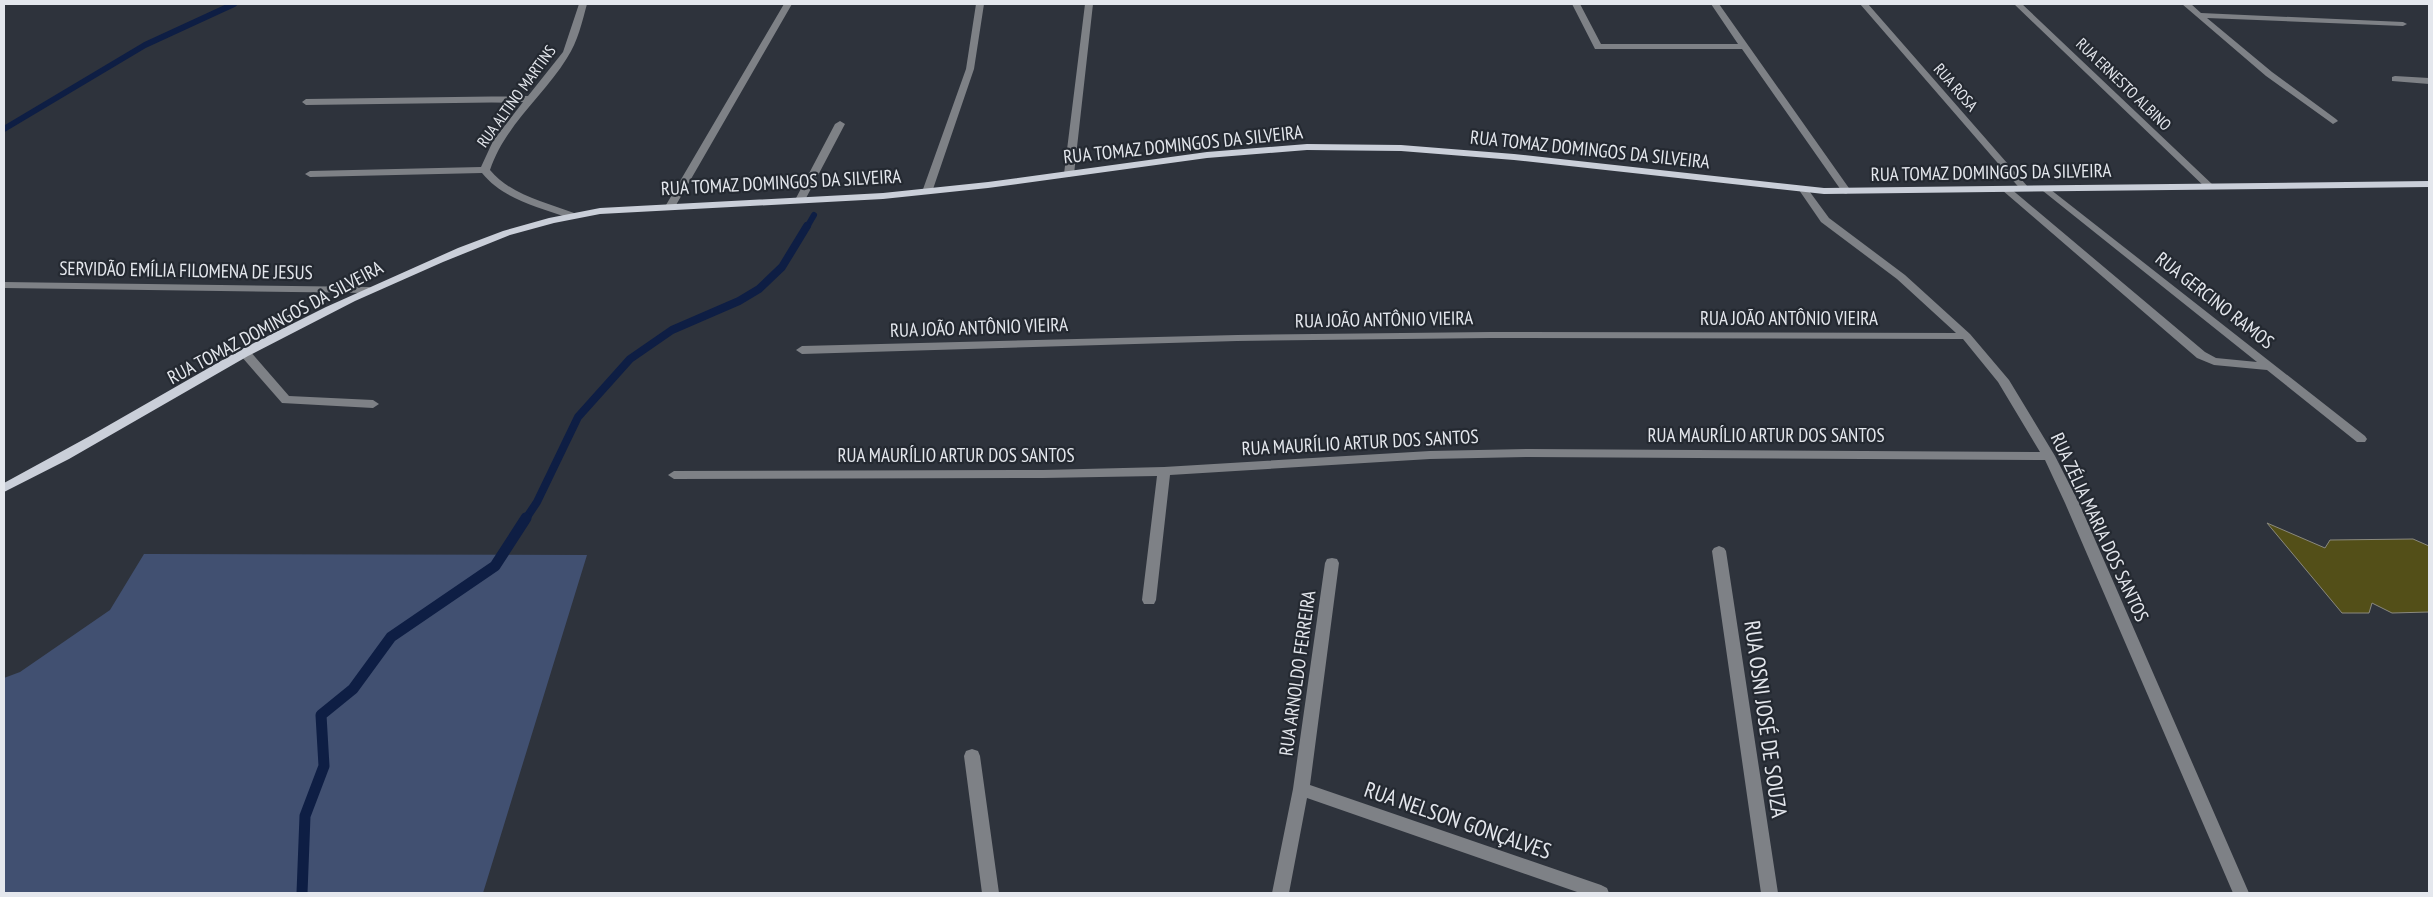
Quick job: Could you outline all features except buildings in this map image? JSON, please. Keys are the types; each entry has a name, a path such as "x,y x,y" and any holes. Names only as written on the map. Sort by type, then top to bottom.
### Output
{"main road":[{"name":"RUA TOMAZ DOMINGOS DA SILVEIRA","path":"4,488 90,442 245,353 368,290 458,251 532,224 570,215 671,206 927,192 1257,150 1363,147 1514,157 1804,190 1846,192 2429,184"}],"street":[{"name":"RUA ALTINO MARTINS","path":"570,215 502,188 492,181 486,170 493,149 570,46 583,4"},
{"path":"671,206 788,4"},
{"path":"927,192 970,69 980,4"},
{"path":"1069,174 1089,4"},
{"path":"1576,4 1598,47 1744,46"},
{"path":"1715,4 1846,192"},
{"name":"RUA ROSA","path":"1864,4 2025,189"},
{"name":"RUA ERNESTO ALBINO","path":"2018,4 2210,187"},
{"path":"2186,4 2262,68 2333,121"},
{"path":"2198,15 2403,24"},
{"path":"2395,79 2429,81"},
{"path":"306,102 531,99"},
{"path":"800,200 840,124"},
{"path":"310,174 486,170"},
{"name":"RUA GERCINO RAMOS","path":"2046,189 2361,439"},
{"name":"RUA ZÉLIA MARIA DOS SANTOS","path":"1804,190 1825,220 1902,276 1966,336 2003,380 2049,456 2075,511 2241,893"},
{"path":"2007,190 2201,355 2214,361 2271,368"},
{"name":"SERVIDÃO EMÍLIA FILOMENA DE JESUS","path":"4,285 368,290"},
{"name":"RUA JOÃO ANTÔNIO VIEIRA","path":"802,350 1237,338 1966,336"},
{"path":"245,353 286,400 373,404"},
{"name":"RUA MAURÍLIO ARTUR DOS SANTOS","path":"674,475 1043,474 1164,471 1366,458 1529,453 2049,456"},
{"path":"1150,600 1164,471"},
{"name":"RUA OSNI JOSÉ DE SOUZA","path":"1719,550 1770,893"},
{"name":"RUA ARNOLDO FERREIRA","path":"1280,893 1301,789 1332,563"},
{"path":"972,756 991,893"},
{"name":"RUA NELSON GONÇALVES","path":"1301,789 1601,893"}],"shaded area":[{"path":"144,554 587,555 483,893 4,893 4,678 20,672 110,610"}],"waterway":[{"path":"4,129 145,45 234,4"},
{"path":"807,227 814,215"},
{"path":"525,520 537,502 578,417 630,359 672,330 739,301 759,289 782,267 807,226"},
{"path":"302,893 305,816 324,766 321,715 353,689 391,637 495,566 526,518"}]}
